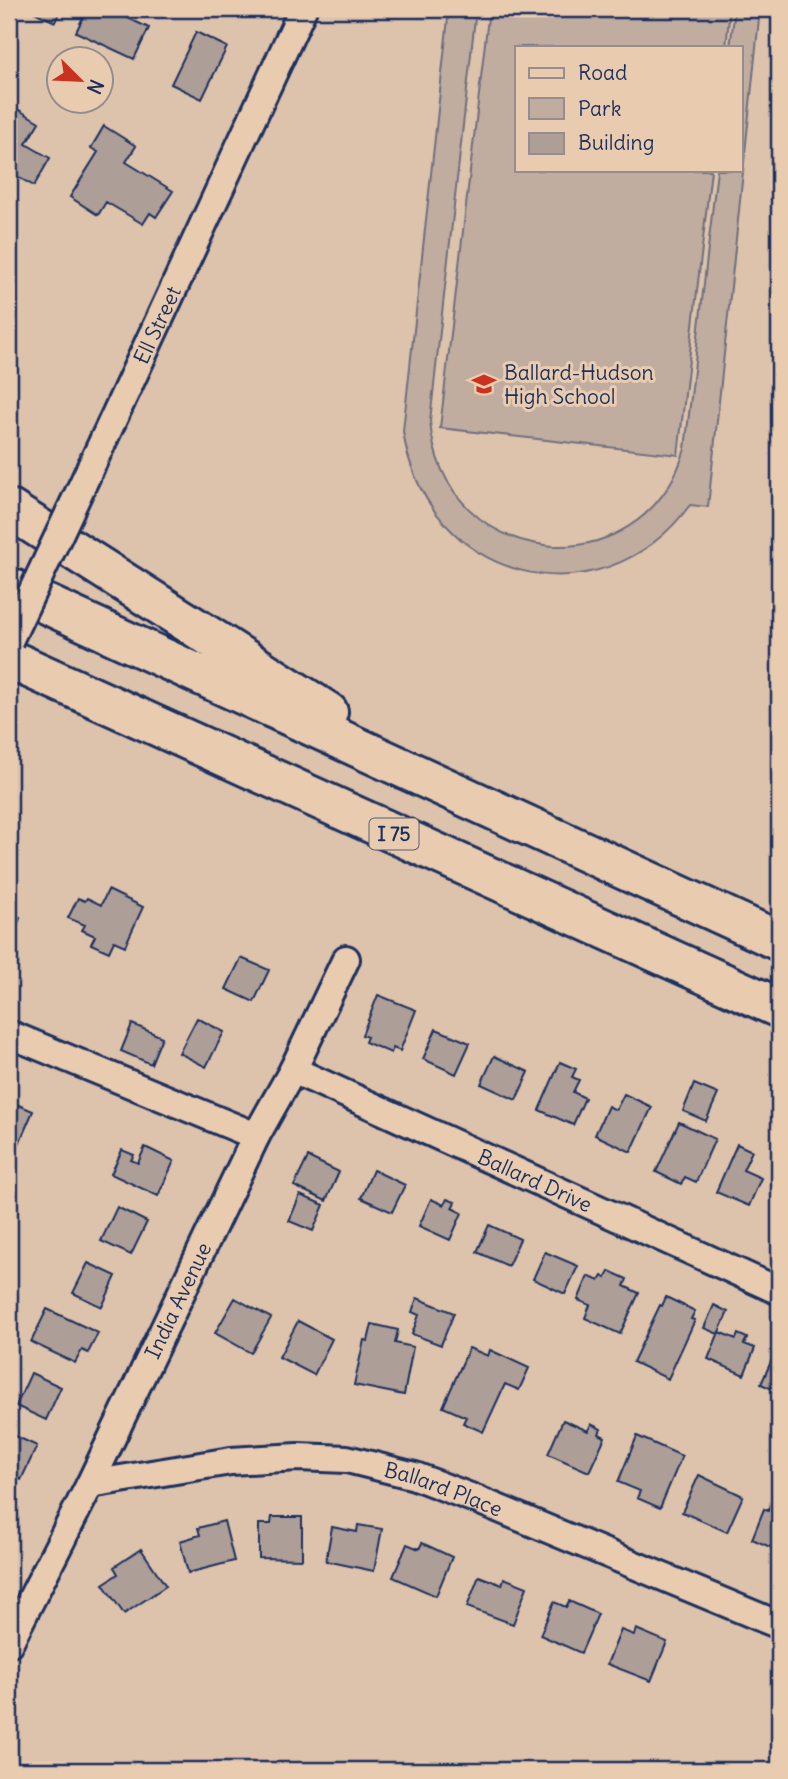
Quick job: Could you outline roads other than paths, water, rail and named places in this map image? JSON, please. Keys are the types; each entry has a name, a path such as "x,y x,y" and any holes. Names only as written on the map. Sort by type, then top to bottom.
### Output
{"highway":[{"path":"9,509 448,788"},
{"path":"9,587 779,941"},
{"name":"I 75","path":"9,659 779,1009"}],"street":[{"name":"Ell Street","path":"9,640 303,9"},
{"name":"India Avenue","path":"9,1643 90,1483 256,1136 293,1070 346,959"},
{"path":"9,1034 256,1136"},
{"name":"Ballard Drive","path":"293,1070 779,1291"},
{"name":"Ballard Place","path":"90,1483 231,1461 298,1457 347,1459 415,1476 478,1500 779,1625"}],"place":[{"name":"Ballard-Hudson High School","path":"484,384"}]}
